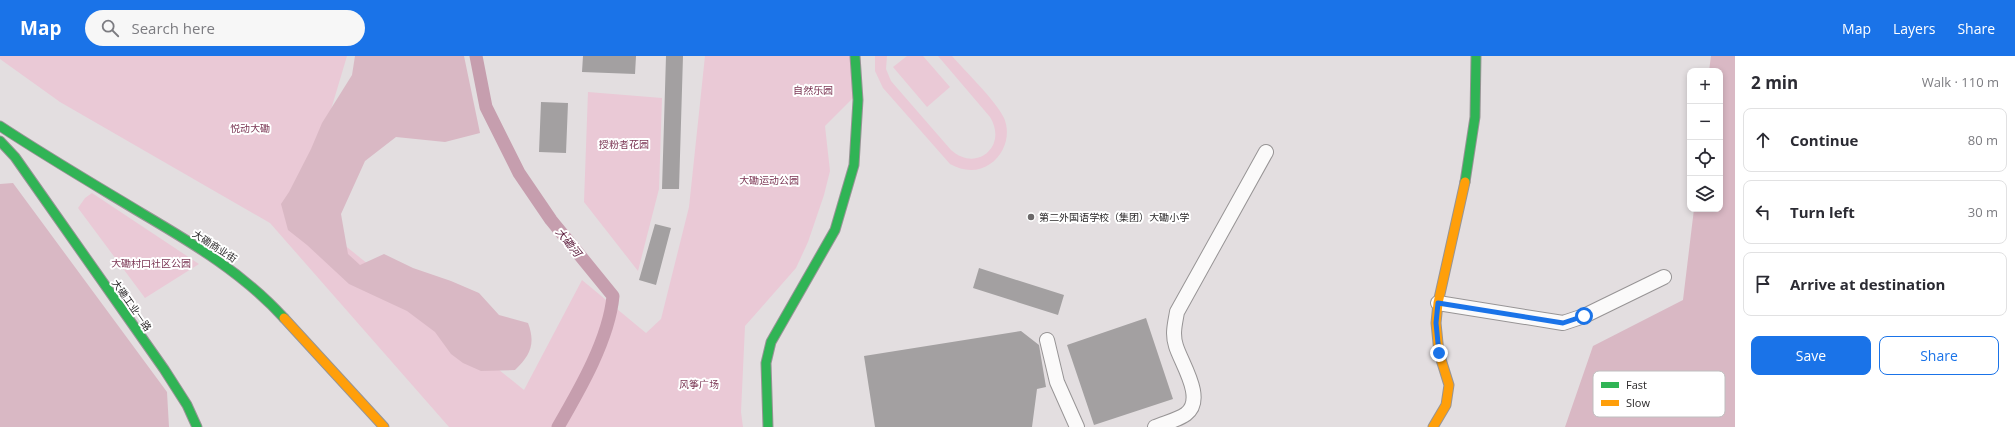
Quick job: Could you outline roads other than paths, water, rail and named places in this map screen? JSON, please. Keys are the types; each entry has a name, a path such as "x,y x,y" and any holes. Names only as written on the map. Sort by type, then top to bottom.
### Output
{"street":[{"path":"768,427 766,363 771,342 835,230 854,166 858,100 856,56"},
{"path":"1433,427 1446,405 1449,385 1439,353 1436,323 1438,303 1463,197 1476,117 1476,56"},
{"name":"大磡商业街","path":"0,126 38,151 200,248 239,275 271,303 384,427"},
{"name":"大磡工业一路","path":"0,141 15,157 164,369 187,405 197,427"},
{"path":"1155,427 1187,414 1194,403 1194,391 1176,345 1173,332 1177,312 1266,152"},
{"path":"1438,303 1563,323 1584,316 1664,277"},
{"path":"1047,340 1057,382 1077,427"}],"waterway":[{"name":"大磡河","path":"476,56 486,107 519,173 551,220 613,296 606,329 600,346 584,380 558,427"}],"place":[{"name":"第二外国语学校（集团）大磡小学","path":"1031,217"}],"park label":[{"name":"自然乐园","path":"813,90"},
{"name":"悦动大磡","path":"250,128"},
{"name":"授粉者花园","path":"624,144"},
{"name":"大磡运动公园","path":"769,180"},
{"name":"大磡村口社区公园","path":"151,263"},
{"name":"风筝广场","path":"699,384"}]}
